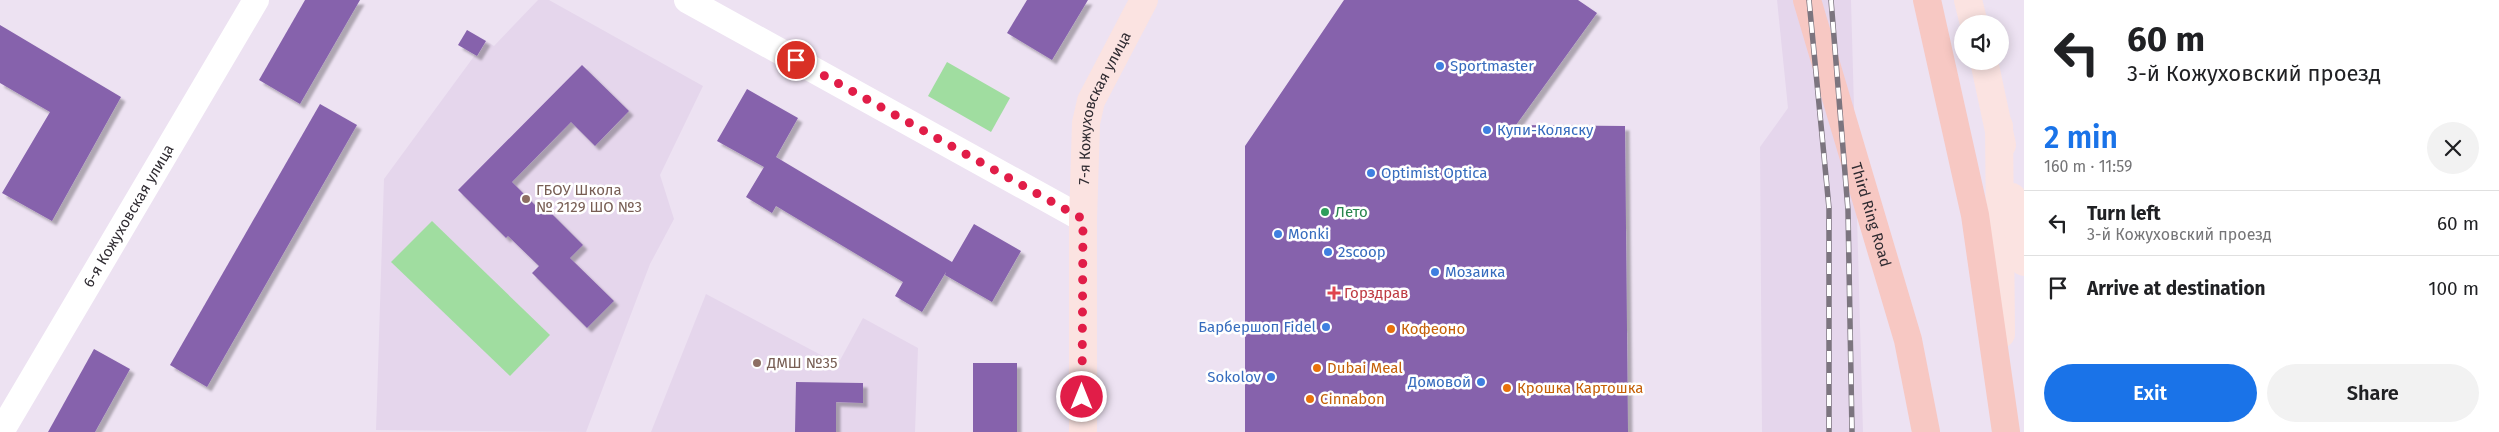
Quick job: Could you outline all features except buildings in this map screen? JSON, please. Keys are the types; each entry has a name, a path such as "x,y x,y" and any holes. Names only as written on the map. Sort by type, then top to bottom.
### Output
{"main road":[{"name":"7-я Кожуховская улица","path":"1083,432 1083,219 1086,123 1091,101 1144,0"},
{"name":"Third Ring Road","path":"1807,0 1908,340 1926,432"},
{"path":"1927,0 1975,215 2006,432"},
{"path":"1968,0 1972,15"},
{"path":"1986,70 1999,126 2024,262"},
{"path":"1999,126 2001,388"}],"street":[{"name":"6-я Кожуховская улица","path":"1,432 256,0"},
{"path":"688,0 1083,219"}],"shaded area":[{"name":"ГБОУ Школа № 2129 ШО №3","path":"538,0 549,0 703,86 660,175 674,219 650,264 586,432 376,430 384,179 475,55 478,56 486,41 494,46"},
{"path":"1777,0 1851,0 1863,432 1762,432 1760,147 1788,108"},
{"name":"ДМШ №35","path":"706,294 838,364 863,318 918,348 915,432 651,432"}],"green space":[{"path":"947,62 1010,98 991,132 928,96"},
{"path":"432,221 550,335 510,376 391,262"}],"railway":[{"path":"1809,0 1829,208 1829,432"},
{"path":"1831,0 1848,210 1852,432"}],"place":[{"name":"Sportmaster","path":"1440,66"},
{"name":"Купи-Коляску","path":"1487,130"},
{"name":"Optimist Optica","path":"1371,173"},
{"name":"ГБОУ Школа № 2129 ШО №3","path":"526,199"},
{"name":"Лето","path":"1325,212"},
{"name":"Monki","path":"1278,234"},
{"name":"2scoop","path":"1328,252"},
{"name":"Мозаика","path":"1435,272"},
{"name":"Горздрав","path":"1334,293"},
{"name":"Барбершоп Fidel","path":"1326,327"},
{"name":"Кофеоно","path":"1391,329"},
{"name":"ДМШ №35","path":"757,363"},
{"name":"Dubai Meal","path":"1317,368"},
{"name":"Sokolov","path":"1271,377"},
{"name":"Домовой","path":"1481,382"},
{"name":"Крошка Картошка","path":"1507,388"},
{"name":"Cinnabon","path":"1310,399"}],"route":[{"path":"796,60 1083,219 1082,397"}]}
